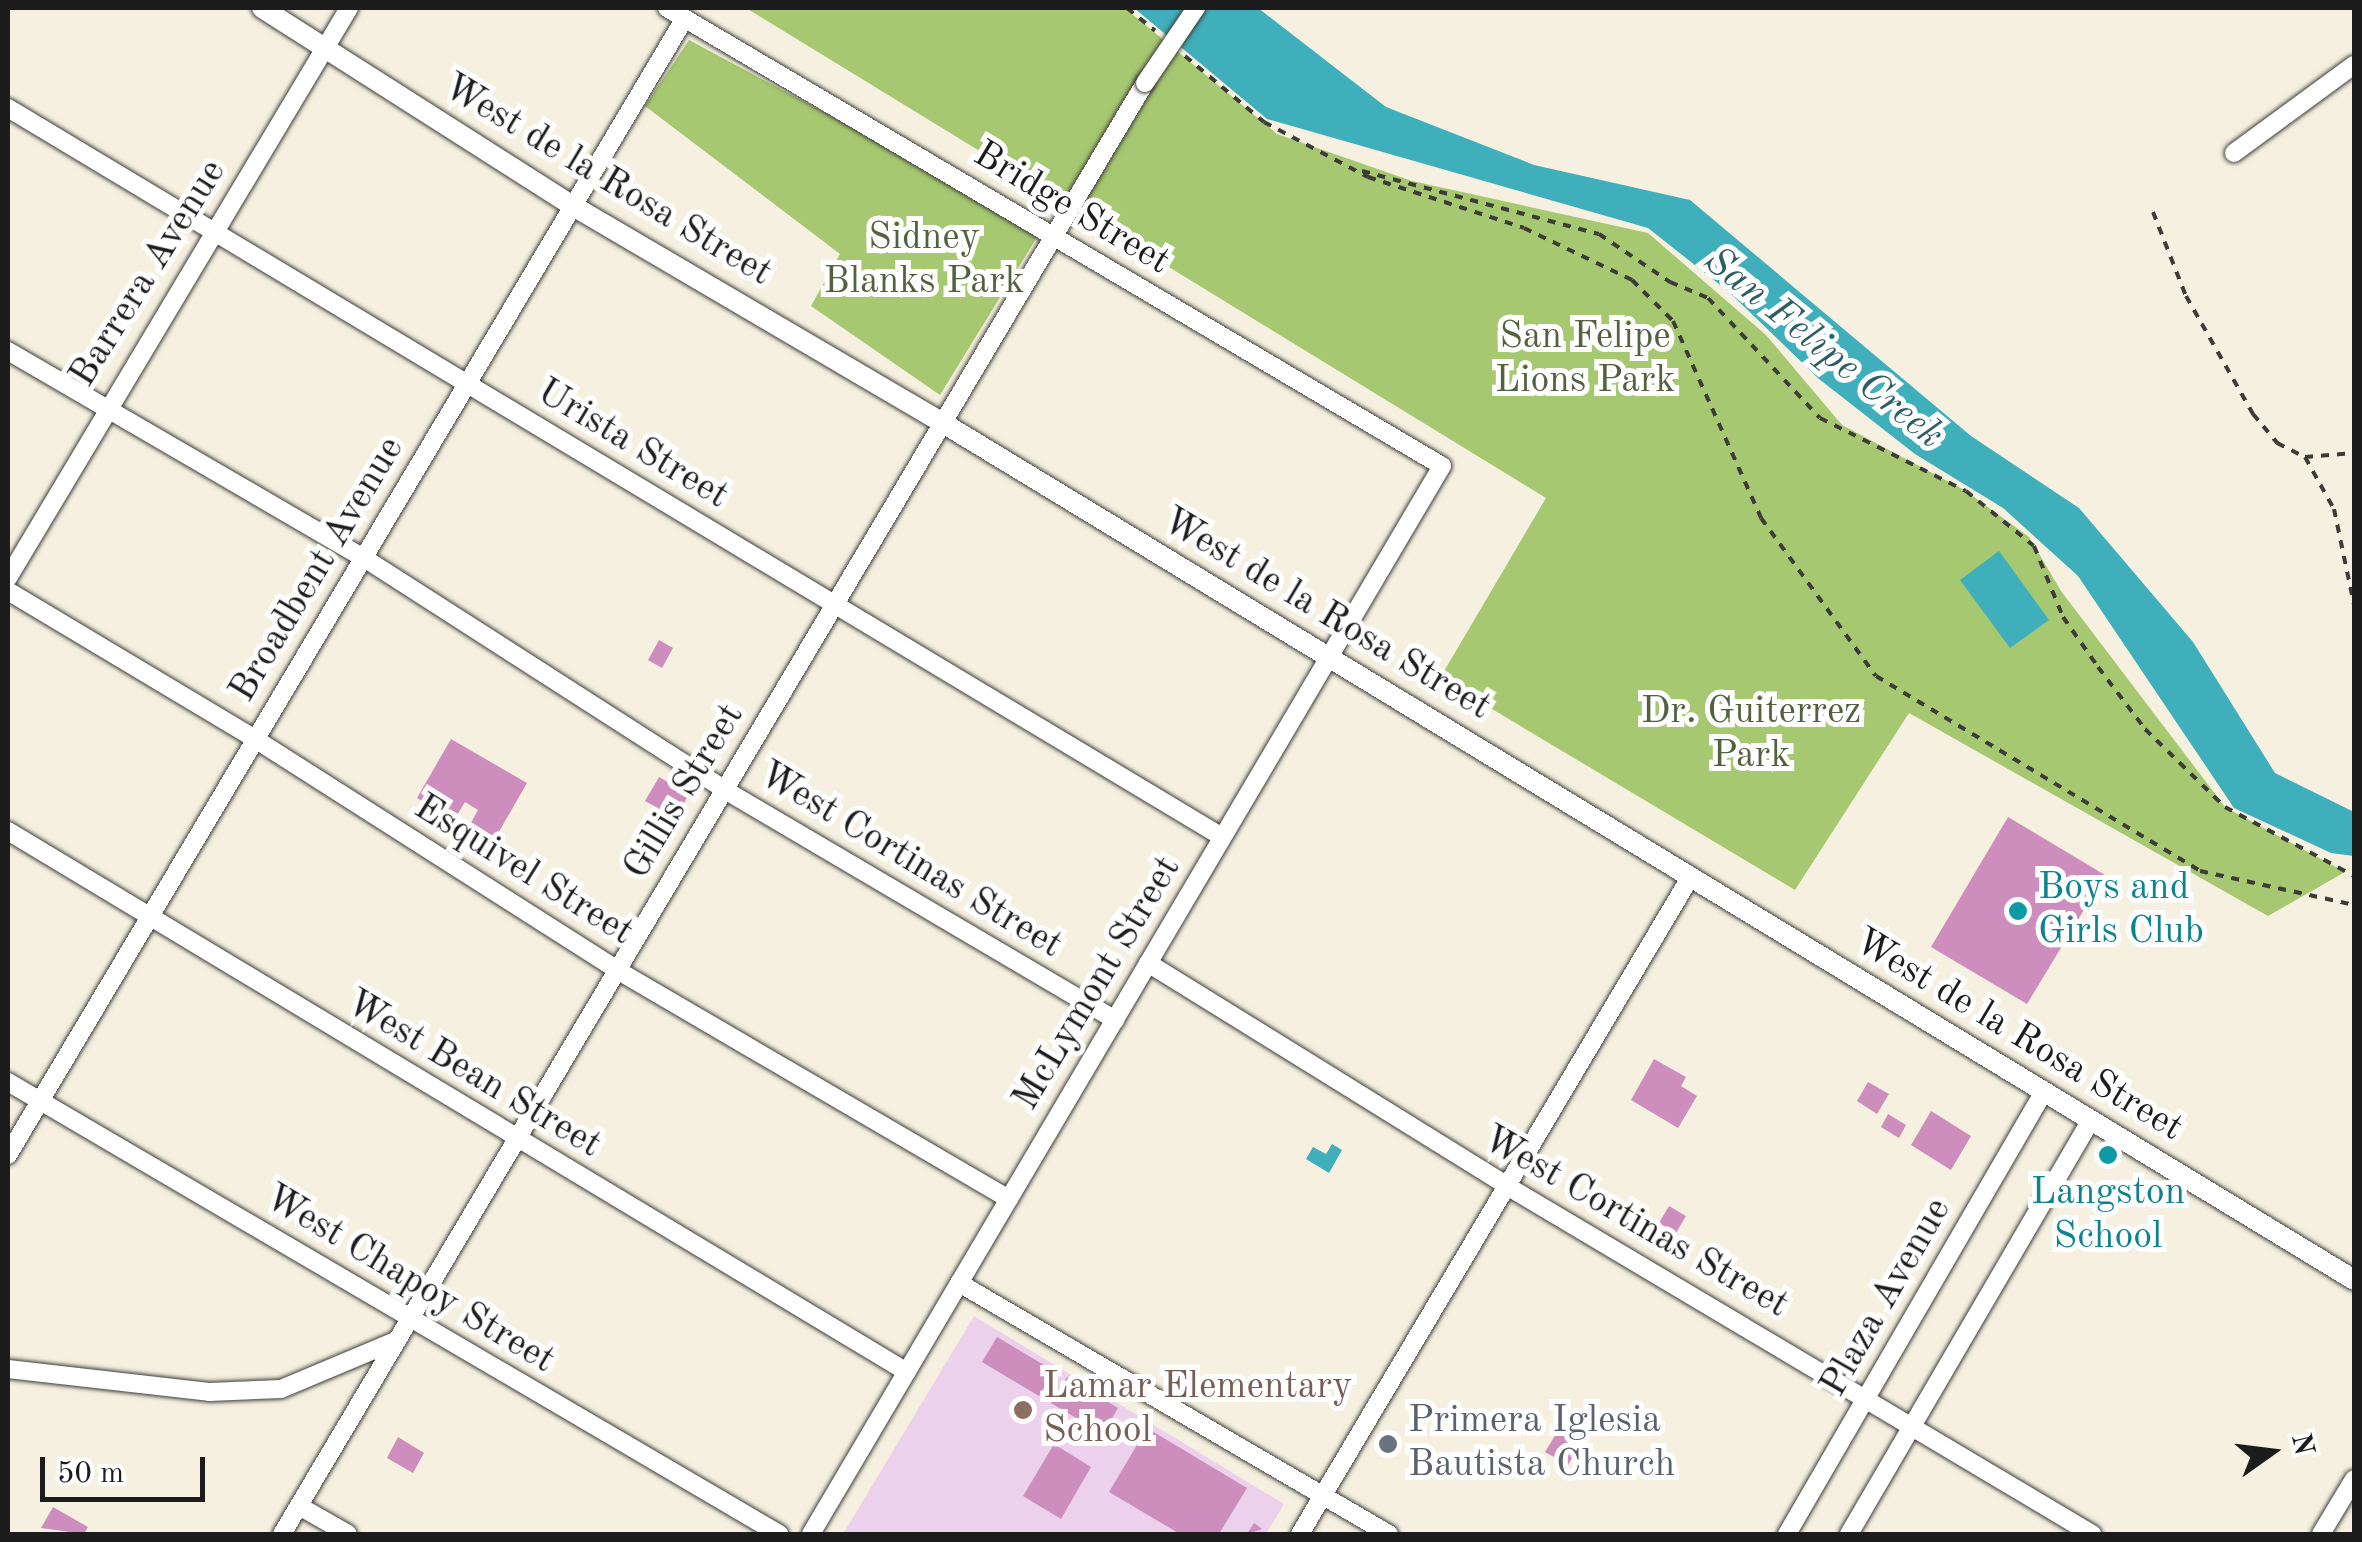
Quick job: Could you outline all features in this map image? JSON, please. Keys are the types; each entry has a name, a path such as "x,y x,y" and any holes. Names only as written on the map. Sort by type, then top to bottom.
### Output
{"street":[{"name":"West de la Rosa Street","path":"262,8 573,206 943,422 2354,1280"},
{"name":"Barrera Avenue","path":"8,578 104,407 349,8"},
{"name":"Bridge Street","path":"667,8 1442,466"},
{"name":"Gillis Street","path":"282,1534 1145,83 1196,8"},
{"name":"Broadbent Avenue","path":"8,1155 685,18"},
{"path":"2234,153 2354,65"},
{"name":"Urista Street","path":"8,108 1222,837"},
{"name":"West Cortinas Street","path":"8,350 364,558 725,790 1114,1020"},
{"name":"McLymont Street","path":"810,1534 1442,466"},
{"name":"Esquivel Street","path":"8,591 256,739 617,970 1008,1199"},
{"name":"West Bean Street","path":"8,832 906,1372"},
{"path":"1300,1534 1691,876"},
{"name":"West Cortinas Street","path":"1148,963 1507,1186 1868,1397 2092,1534"},
{"name":"West Chapoy Street","path":"8,1082 779,1534"},
{"name":"Plaza Avenue","path":"1787,1534 2044,1093"},
{"path":"1849,1534 2090,1122"},
{"path":"959,1283 1389,1534"},
{"path":"8,1369 209,1392 282,1390 398,1340"},
{"path":"2322,1534 2354,1479"},
{"path":"299,1506 348,1534"}],"path":[{"path":"1126,8 1145,24"},
{"path":"1126,8 1158,33"},
{"path":"1173,46 1264,122 1348,166 1524,228 1632,280 1673,320 1761,518 1876,676 2200,871 2354,905"},
{"path":"1348,166 1599,234 1670,282 1708,298 1820,418 1966,491 2034,546 2063,617 2098,667 2145,729 2225,807 2354,876"},
{"path":"2153,212 2186,296 2253,414 2277,443 2305,457 2354,453"},
{"path":"2305,457 2334,509 2354,604"}],"shaded area":[{"name":"Lamar Elementary School","path":"974,1316 1284,1504 1266,1534 843,1534"}],"green space":[{"name":"San Felipe Lions Park","path":"746,8 1125,8 1277,134 1412,181 1648,233 1766,335 1842,425 1966,491 2029,537 2061,591 2225,807 2345,872 2268,916 1909,713 1795,890 1440,678 1546,498"},
{"name":"Sidney Blanks Park","path":"689,40 1042,229 940,395 811,306 840,254 645,106"}],"water":[{"name":"San Felipe Creek","path":"1134,8 1258,8 1386,107 1534,165 1690,200 1971,436 2079,508 2193,642 2275,773 2354,812 2354,856 2331,853 2234,808 2078,576 2003,508 1915,454 1819,379 1729,292 1648,228 1267,119"},
{"path":"1999,551 2049,620 2010,648 1960,580"},
{"path":"1332,1144 1342,1150 1329,1173 1306,1159 1313,1147 1326,1154"}],"building":[{"path":"659,640 673,648 662,668 648,660"},
{"path":"451,739 527,783 493,842 468,828 478,810 465,802 454,820 417,798"},
{"path":"659,777 689,794 676,818 645,801"},
{"name":"Boys and Girls Club","path":"2008,817 2105,875 2027,1004 1931,947"},
{"path":"1654,1059 1686,1077 1681,1086 1697,1096 1678,1128 1631,1100"},
{"path":"1868,1082 1889,1094 1877,1114 1857,1101"},
{"path":"1931,1111 1971,1136 1951,1170 1911,1145"},
{"path":"1888,1114 1906,1125 1899,1138 1881,1127"},
{"path":"1669,1206 1686,1216 1676,1233 1659,1223"},
{"path":"997,1337 1054,1371 1039,1396 982,1362"},
{"path":"1067,1377 1118,1408 1103,1434 1051,1403"},
{"path":"1147,1428 1247,1488 1219,1534 1180,1534 1109,1492"},
{"path":"1559,1429 1581,1442 1568,1465 1545,1452"},
{"path":"398,1437 424,1453 413,1473 387,1458"},
{"path":"1054,1444 1091,1467 1061,1519 1023,1496"},
{"path":"53,1507 88,1527 84,1534 41,1528"},
{"path":"1254,1523 1262,1529 1247,1534"}],"place":[{"name":"Boys and Girls Club","path":"2018,911"},
{"name":"Langston School","path":"2108,1155"},
{"name":"Lamar Elementary School","path":"1023,1410"},
{"name":"Primera Iglesia Bautista Church","path":"1388,1444"}],"park label":[{"name":"Dr. Guiterrez Park","path":"1751,734"}]}
